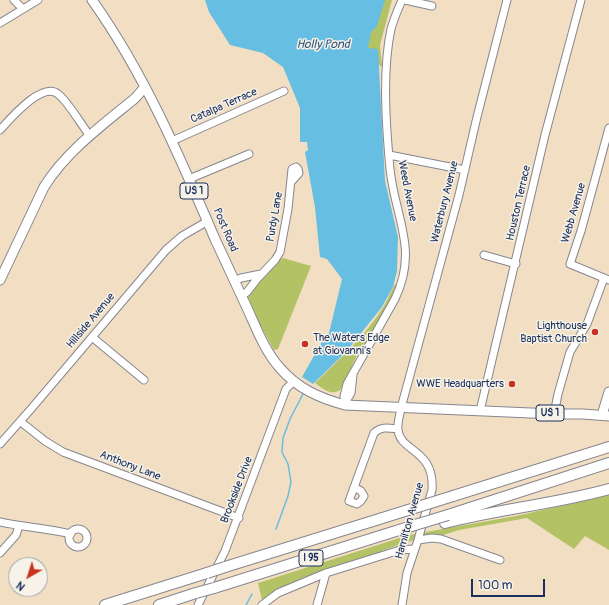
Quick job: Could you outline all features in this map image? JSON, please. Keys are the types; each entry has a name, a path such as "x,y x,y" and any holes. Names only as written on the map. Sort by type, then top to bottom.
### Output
{"highway":[{"name":"I 95","path":"104,605 609,446"},
{"path":"446,519 609,463"},
{"path":"446,519 559,501 609,489"},
{"name":"I 95","path":"159,605 411,526 446,519"}],"main road":[{"name":"Post Road","path":"92,0 109,23 145,87 172,141 234,281 267,350 279,368 295,383"},
{"path":"0,280 2,270 47,182 61,164 124,106 134,100 145,87"},
{"path":"134,100 142,101 151,99"},
{"name":"US 1","path":"295,383 310,393 344,405 606,416"},
{"path":"606,416 609,392"}],"street":[{"path":"14,0 23,9"},
{"path":"0,23 38,0"},
{"name":"Weed Avenue","path":"344,405 344,396 347,384 396,299 405,270 405,244 391,177 387,110 388,54 392,27 402,0"},
{"path":"405,0 432,6"},
{"name":"Waterbury Avenue","path":"401,408 465,170 477,116 507,0"},
{"name":"Houston Terrace","path":"480,411 516,264 545,135 581,0"},
{"path":"0,130 27,103 37,95 48,90 53,91 62,97 90,136"},
{"name":"Catalpa Terrace","path":"172,141 284,91"},
{"name":"Webb Avenue","path":"607,279 570,264 581,231 609,128"},
{"path":"189,179 249,154"},
{"path":"389,155 465,170"},
{"name":"Purdy Lane","path":"241,296 247,292 261,274 275,260 280,252 292,181"},
{"name":"Hillside Avenue","path":"0,444 166,250 182,236 208,222"},
{"path":"484,255 516,264"},
{"path":"234,281 261,274"},
{"path":"554,414 570,352 587,324 607,279"},
{"path":"92,337 144,380"},
{"name":"Brookside Drive","path":"198,605 225,552 239,518 286,390 295,383"},
{"path":"354,487 376,431 386,428 398,429 401,408"},
{"name":"Anthony Lane","path":"20,422 62,452 239,518"},
{"name":"Hamilton Avenue","path":"398,429 403,440 426,461 432,473 432,490 407,573 402,605"},
{"path":"0,522 19,526 48,528 70,534"},
{"path":"0,554 16,535 19,526"},
{"path":"418,540 432,538 441,539 500,560"},
{"path":"262,605 278,593 326,573 400,550 414,549"},
{"path":"318,605 326,573"}],"green space":[{"path":"377,0 392,0 380,45 382,67 368,57 364,27"},
{"path":"283,258 311,266 278,349 274,350 248,297 249,291 260,277"},
{"path":"395,284 398,286 375,329 356,357 341,389 331,392 315,383 352,347 369,327 384,306"},
{"path":"609,495 609,550 585,536 574,549 527,518 459,530 440,536 427,537 403,543 331,571 294,583 262,600 258,583 409,535 516,516"}],"water":[{"name":"Holly Pond","path":"205,0 385,0 377,26 371,32 368,48 378,49 385,181 398,237 397,271 393,287 382,307 346,352 313,384 302,377 324,338 329,333 342,279 327,259 320,257 315,207 305,152 308,150 307,142 300,142 300,108 283,67 263,53 230,45 209,12"}],"waterway":[{"path":"276,529 288,496 291,482 288,464 282,452 283,438 290,419 304,392"},
{"path":"246,605 252,594"}],"place":[{"name":"Lighthouse Baptist Church","path":"595,332"},
{"name":"The Waters Edge at Giovanni's","path":"305,344"},
{"name":"WWE Headquarters","path":"512,384"}]}
